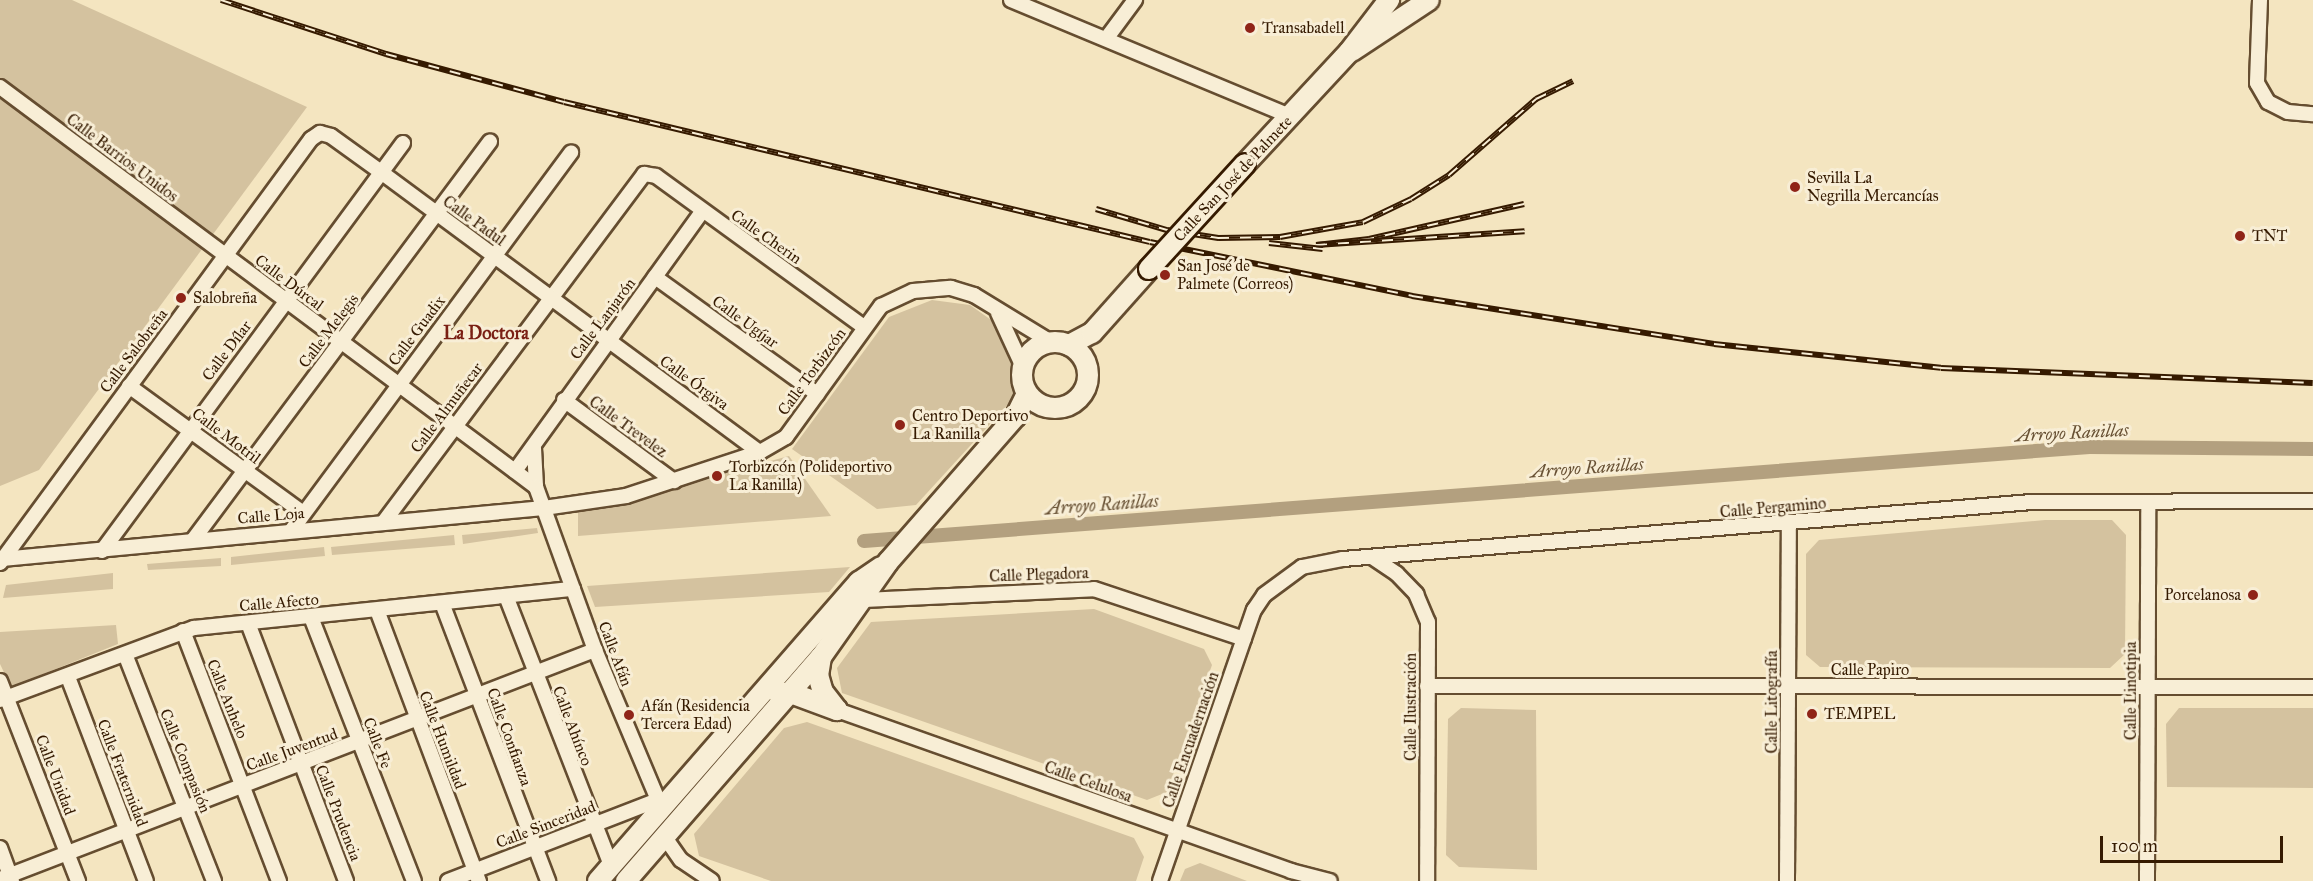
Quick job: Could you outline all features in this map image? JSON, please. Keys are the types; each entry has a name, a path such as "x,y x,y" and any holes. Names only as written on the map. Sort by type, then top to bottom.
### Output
{"street":[{"path":"1011,0 1290,116"},
{"path":"1107,39 1135,0"},
{"name":"Calle San José de Palmete","path":"1068,349 1092,333 1350,52 1389,0"},
{"name":"Calle San José de Palmete","path":"1350,52 1428,0"},
{"path":"2260,0 2257,82 2268,102 2288,112 2313,114"},
{"name":"Calle Barrios Unidos","path":"0,87 224,256"},
{"name":"Calle Salobreña","path":"1,561 224,256 320,133"},
{"name":"Calle Padul","path":"320,133 331,136 494,257 552,296 608,340"},
{"name":"Calle Melegis","path":"193,540 490,141"},
{"name":"Calle Dílar","path":"102,551 403,143"},
{"name":"Calle Guadix","path":"291,531 571,152"},
{"name":"Calle Cherin","path":"648,173 864,327"},
{"name":"Calle Almuñecar","path":"382,523 641,176 648,173"},
{"name":"Calle Lanjarón","path":"514,471 534,448 564,400 702,212"},
{"name":"Calle Dúrcal","path":"224,256 536,487"},
{"name":"Calle Ugíjar","path":"655,277 817,394"},
{"name":"Calle Torbizcón","path":"544,508 626,496 760,452 786,436 881,306 913,291 939,288 963,290 1068,349"},
{"path":"993,306 1006,325 1034,399"},
{"name":"Calle Órgiva","path":"608,340 760,452"},
{"path":"1023,367 1033,351 1068,349 1088,378 1080,397 1062,408 1034,399"},
{"name":"Calle Motril","path":"129,386 303,513"},
{"path":"627,880 821,657 864,600 888,562 1016,416 1034,399"},
{"name":"Calle Trevelez","path":"564,400 674,481"},
{"path":"534,448 536,487 544,508"},
{"name":"Calle Pergamino","path":"1254,610 1264,595 1302,567 1318,562 2032,502 2313,501"},
{"name":"Calle Linotipia","path":"2147,881 2148,502"},
{"name":"Calle Loja","path":"1,561 193,540 544,508"},
{"name":"Calle Afán","path":"544,508 595,650 658,805"},
{"name":"Calle Litografía","path":"1787,881 1789,523"},
{"name":"Calle Ilustración","path":"1372,557 1397,574 1424,607 1428,622 1427,881"},
{"path":"604,873 658,805 763,692 859,582 888,562"},
{"name":"Calle Afecto","path":"4,699 68,677 183,631 573,589"},
{"name":"Calle Plegadora","path":"864,600 1094,589 1244,639"},
{"name":"Calle Ahínco","path":"506,596 533,674 593,825 604,873"},
{"name":"Calle Confianza","path":"442,603 532,847 548,881"},
{"name":"Calle Humildad","path":"376,610 477,876"},
{"name":"Calle Encuadernación","path":"1160,881 1254,610"},
{"name":"Calle Fe","path":"311,616 414,881"},
{"name":"Calle Prudencia","path":"248,623 346,881"},
{"name":"Calle Anhelo","path":"183,631 279,881"},
{"name":"Calle Juventud","path":"7,878 595,650"},
{"name":"Calle Compasión","path":"125,654 214,881"},
{"path":"821,657 818,675 823,692 837,710"},
{"name":"Calle Fraternidad","path":"68,677 146,881"},
{"name":"Calle Unidad","path":"0,681 4,699 78,881"},
{"name":"Calle Papiro","path":"1427,686 2313,687"},
{"path":"763,692 791,693 837,710"},
{"name":"Calle Celulosa","path":"837,710 1177,831 1330,881"},
{"path":"658,805 664,836 681,860 712,881"},
{"path":"627,880 658,805"},
{"name":"Calle Sinceridad","path":"448,881 477,876 532,847 658,805"},
{"path":"0,848 7,878"}],"shaded area":[{"path":"0,0 72,0 307,107 39,470 0,486"},
{"name":"Centro Deportivo La Ranilla","path":"932,300 970,305 994,322 1011,356 1016,388 1012,400 916,505 877,509 792,449 889,317"},
{"path":"789,456 831,516 578,536 578,512"},
{"path":"2045,520 2112,520 2126,535 2125,654 2110,668 1820,667 1806,655 1806,554 1819,540"},
{"path":"537,528 538,533 463,544 462,535"},
{"path":"454,535 455,545 332,555 331,547"},
{"path":"324,547 325,556 231,565 231,557"},
{"path":"221,558 221,566 148,570 147,564"},
{"path":"850,567 829,592 595,607 587,586"},
{"path":"113,573 113,589 3,598 6,585"},
{"path":"1094,609 1204,649 1212,665 1167,792 1147,800 842,693 837,668 871,622"},
{"path":"116,625 118,644 11,687 0,664 0,632"},
{"path":"1461,708 1536,710 1537,870 1459,867 1446,855 1448,719"},
{"path":"2179,708 2313,708 2313,788 2167,787 2166,724"},
{"path":"807,722 1134,838 1144,857 1136,881 771,881 699,856 694,834 784,728"},
{"path":"1200,863 1247,881 1180,881 1185,869"}],"waterway":[{"name":"Arroyo Ranillas","path":"864,541 2089,447 2313,449"}],"railway":[{"path":"221,0 386,54 564,102 1150,242 1412,296 1714,344 1941,368 2313,383"},
{"path":"1096,209 1167,230 1218,238 1280,237 1363,222 1411,199 1449,175 1536,99 1573,81"},
{"path":"1524,204 1369,239 1316,245 1525,231"},
{"path":"1269,243 1323,249"}],"place":[{"name":"Transabadell","path":"1250,28"},
{"name":"Sevilla La Negrilla Mercancías","path":"1795,187"},
{"name":"TNT","path":"2240,236"},
{"name":"San José de Palmete (Correos)","path":"1165,275"},
{"name":"Salobreña","path":"181,298"},
{"name":"Centro Deportivo La Ranilla","path":"900,425"},
{"name":"Torbizcón (Polideportivo La Ranilla)","path":"717,476"},
{"name":"Porcelanosa","path":"2253,595"},
{"name":"TEMPEL","path":"1812,714"},
{"name":"Afán (Residencia Tercera Edad)","path":"629,715"}],"district":[{"name":"La Doctora","path":"486,333"}]}
